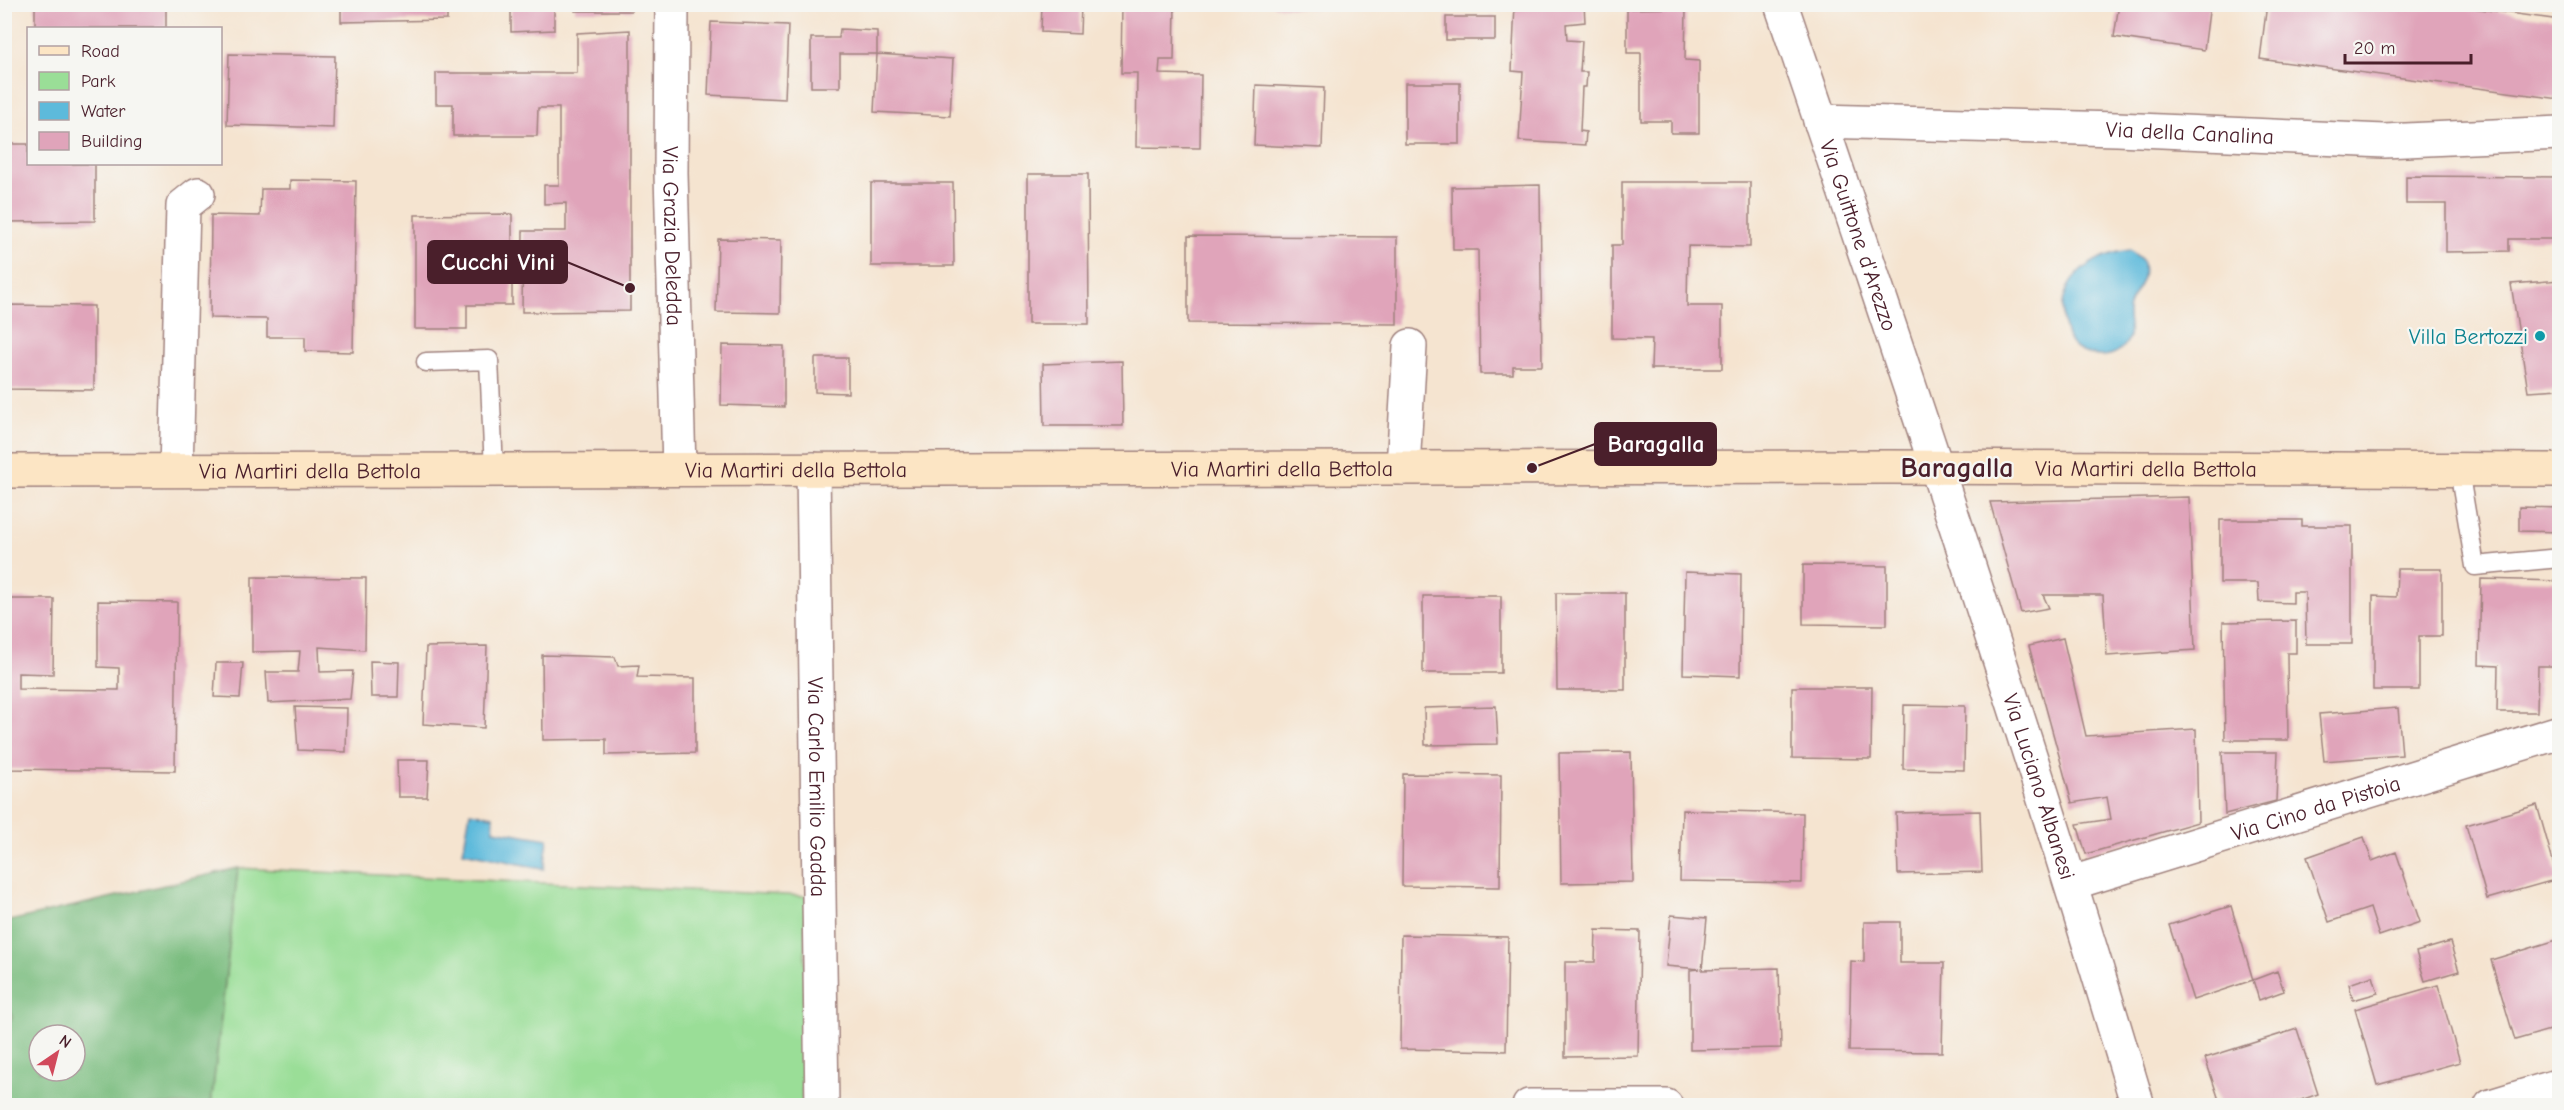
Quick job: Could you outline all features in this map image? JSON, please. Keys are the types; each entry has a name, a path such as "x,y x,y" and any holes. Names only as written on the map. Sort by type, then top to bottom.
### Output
{"main road":[{"name":"Via Martiri della Bettola","path":"4,471 1938,467 2559,470"}],"street":[{"name":"Via Grazia Deledda","path":"672,4 671,173 679,469"},
{"name":"Via Guittone d'Arezzo","path":"1781,4 1938,467"},
{"name":"Via della Canalina","path":"1820,121 2117,129 2384,141 2559,133"},
{"path":"176,470 183,206 198,194"},
{"path":"1403,468 1410,346"},
{"name":"Via Luciano Albanesi","path":"1938,467 2072,883 2138,1106"},
{"name":"Via Carlo Emilio Gadda","path":"813,469 822,1106"},
{"name":"Via Cino da Pistoia","path":"2072,883 2559,732"},
{"path":"2491,1106 2559,1085"},
{"path":"1529,1106 1666,1106"}],"lane":[{"path":"426,362 489,360 494,470"},
{"path":"2459,470 2475,567 2559,558"}],"green space":[{"path":"238,868 806,896 802,1105 211,1106"},
{"path":"238,868 211,1105 5,1105 5,1032 12,1017 5,995 5,922"},
{"path":"4,995 12,1017 5,1032 4,1032"}],"water":[{"path":"2130,250 2142,260 2144,269 2141,283 2129,307 2130,332 2127,342 2115,353 2108,355 2099,356 2083,352 2071,343 2065,330 2063,303 2067,290 2082,270 2092,263"},
{"path":"470,812 493,816 494,830 548,839 544,869 463,852"}],"building":[{"path":"35,4 166,4 166,27 35,27"},
{"path":"341,4 447,4 447,20 341,22"},
{"path":"511,4 554,4 554,30 511,32"},
{"path":"575,4 632,4 632,11 575,11"},
{"path":"1042,4 1081,4 1080,34 1041,32"},
{"path":"1122,4 1175,4 1174,60 1160,60 1159,74 1201,75 1200,148 1136,147 1137,73 1121,73"},
{"path":"1273,4 1320,4 1320,9 1273,6"},
{"path":"1515,4 1584,4 1585,22 1566,24 1567,40 1582,41 1580,72 1587,72 1586,87 1582,87 1580,131 1586,132 1585,145 1519,141 1523,72 1512,71"},
{"path":"1889,4 1904,4 1891,10"},
{"path":"2119,4 2210,4 2204,50 2114,37"},
{"path":"2267,4 2443,4 2560,20 2560,99 2260,59"},
{"path":"1686,8 1685,60 1699,61 1699,133 1671,133 1671,121 1641,121 1641,53 1627,53 1627,9"},
{"path":"1446,17 1495,17 1495,40 1446,40"},
{"path":"711,22 788,25 785,99 708,95"},
{"path":"840,29 877,31 877,54 840,54 840,87 811,87 811,38 839,38"},
{"path":"630,30 630,311 522,312 523,231 566,231 566,203 544,204 544,185 559,185 559,108 538,108 537,136 453,136 453,104 436,104 436,73 577,73 577,33"},
{"path":"229,54 335,56 333,128 227,125"},
{"path":"877,54 953,59 950,116 874,112"},
{"path":"1405,83 1460,83 1460,144 1405,144"},
{"path":"1256,85 1324,88 1322,148 1254,145"},
{"path":"4,144 27,144 27,165 95,165 95,221 4,222"},
{"path":"1028,174 1088,174 1089,324 1028,324"},
{"path":"2406,176 2560,177 2560,239 2509,239 2509,251 2446,252 2446,204 2406,204"},
{"path":"290,180 356,181 353,352 305,351 305,337 267,337 267,319 210,318 211,215 260,216 261,189 290,189"},
{"path":"1622,182 1750,182 1750,247 1688,246 1687,306 1722,306 1722,369 1651,369 1652,339 1612,338 1612,245 1622,245"},
{"path":"871,183 953,183 954,266 871,266"},
{"path":"1540,185 1542,366 1513,366 1513,374 1480,374 1478,250 1453,250 1452,187"},
{"path":"512,214 512,305 467,305 467,329 415,329 415,215"},
{"path":"1188,236 1397,237 1397,324 1188,323"},
{"path":"718,239 781,240 780,313 716,312"},
{"name":"Villa Bertozzi","path":"2560,280 2560,389 2528,391 2511,284"},
{"path":"4,305 94,306 94,390 4,389"},
{"path":"722,345 784,346 784,407 721,405"},
{"path":"815,358 848,358 848,393 815,392"},
{"path":"1122,361 1123,426 1044,426 1043,364"},
{"path":"2189,497 2195,650 2107,656 2103,595 2043,595 2049,608 2021,613 1990,502"},
{"path":"2519,507 2560,508 2560,532 2519,531"},
{"path":"2220,520 2302,520 2302,526 2352,526 2352,644 2306,644 2305,592 2293,592 2293,603 2259,602 2258,583 2220,583"},
{"path":"1803,565 1887,566 1887,625 1803,624"},
{"path":"2397,569 2442,569 2442,636 2419,636 2419,690 2373,690 2373,596 2396,597"},
{"path":"1685,572 1741,574 1740,676 1683,674"},
{"path":"252,577 366,578 365,650 319,647 320,672 353,671 350,699 268,703 266,672 298,672 300,651 252,652"},
{"path":"2481,579 2560,581 2560,666 2538,666 2537,712 2497,712 2498,666 2479,665"},
{"path":"1556,593 1625,593 1625,690 1557,690"},
{"path":"1423,596 1501,596 1501,673 1423,673"},
{"path":"4,599 54,599 53,674 18,673 18,689 119,690 119,668 98,667 98,601 177,602 175,771 4,769"},
{"path":"2296,621 2296,653 2287,653 2288,740 2225,740 2223,622"},
{"path":"2063,638 2086,736 2196,729 2198,822 2086,854 2077,824 2111,819 2107,797 2072,803 2029,646"},
{"path":"487,646 484,728 423,724 426,647"},
{"path":"542,655 615,657 618,666 639,665 637,677 695,678 695,753 606,755 606,739 543,740"},
{"path":"370,661 399,662 398,697 371,697"},
{"path":"216,663 243,663 240,698 214,697"},
{"path":"1792,687 1872,687 1871,759 1792,758"},
{"path":"1904,705 1965,706 1964,770 1903,769"},
{"path":"1496,706 1498,744 1425,745 1424,708"},
{"path":"295,707 347,708 346,752 298,750"},
{"path":"2398,708 2402,755 2324,761 2319,714"},
{"path":"1631,752 1633,882 1561,883 1559,753"},
{"path":"2222,752 2278,752 2276,801 2225,814"},
{"path":"397,760 429,760 427,797 398,797"},
{"path":"1403,774 1501,775 1500,887 1402,886"},
{"path":"2537,805 2558,879 2487,899 2466,825"},
{"path":"1682,810 1803,813 1802,883 1680,881"},
{"path":"1980,811 1982,872 1898,874 1896,813"},
{"path":"2364,837 2372,861 2396,852 2420,922 2379,936 2370,908 2329,922 2307,857"},
{"path":"2231,906 2253,980 2193,1000 2169,925"},
{"path":"1671,915 1707,918 1702,970 1779,968 1781,1048 1690,1050 1690,970 1700,969 1666,966"},
{"path":"1864,922 1900,922 1900,963 1944,963 1942,1052 1849,1051 1851,961 1864,962"},
{"path":"1596,930 1640,931 1638,1056 1565,1057 1565,962 1595,962"},
{"path":"1401,935 1508,937 1506,1051 1400,1049"},
{"path":"2560,939 2560,1027 2515,1040 2491,960"},
{"path":"2450,942 2459,971 2425,981 2416,952"},
{"path":"2277,971 2284,991 2259,1000 2253,980"},
{"path":"2373,976 2378,993 2353,1000 2349,984"},
{"path":"2438,985 2460,1062 2377,1085 2355,1009"},
{"path":"2297,1029 2318,1094 2284,1106 2221,1106 2205,1058"}],"place":[{"name":"Cucchi Vini","path":"630,288"},
{"name":"Villa Bertozzi","path":"2540,336"},
{"name":"Baragalla","path":"1532,468"}],"district":[{"name":"Baragalla","path":"1957,467"}]}
